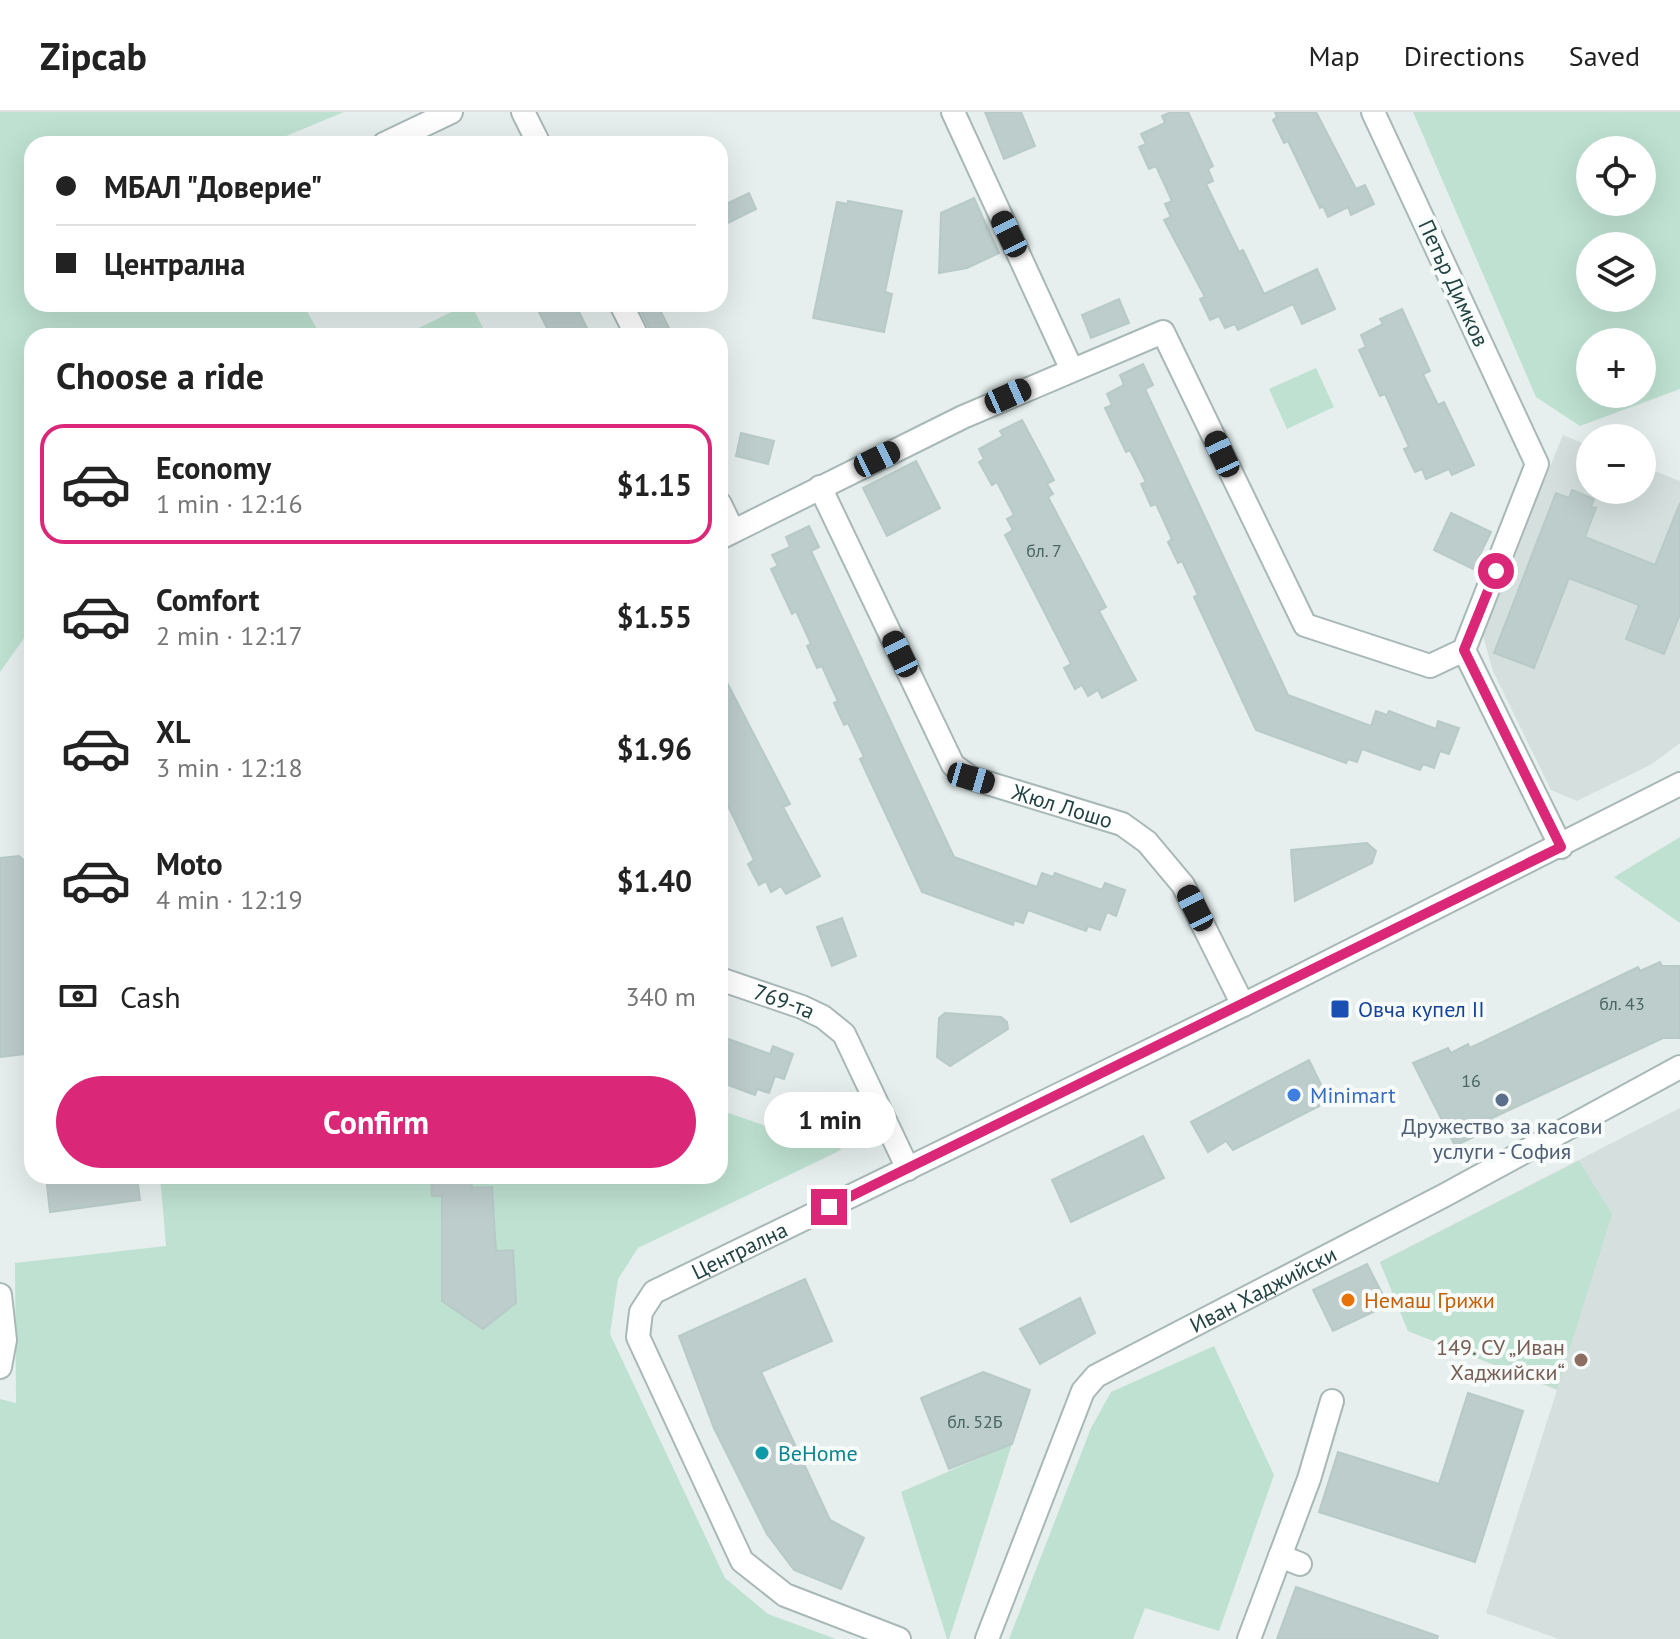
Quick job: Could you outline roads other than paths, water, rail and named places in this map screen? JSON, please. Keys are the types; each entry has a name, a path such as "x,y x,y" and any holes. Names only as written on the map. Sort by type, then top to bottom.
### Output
{"street":[{"path":"401,136 451,112"},
{"path":"523,112 535,136"},
{"path":"953,112 1071,368"},
{"name":"Петър Димков","path":"1373,112 1537,464 1464,650"},
{"path":"728,533 1071,368 1163,332 1305,625 1430,666 1464,650 1561,847"},
{"name":"Жюл Лошо","path":"820,487 953,765 971,778 1122,824 1147,842 1183,885 1243,1005"},
{"name":"Централна","path":"899,1639 785,1595 742,1561 638,1337 641,1312 654,1292 671,1281 1243,1005 1561,847 1680,784"},
{"name":"769-та","path":"728,982 802,1007 823,1017 844,1034 908,1169"},
{"name":"Иван Хаджийски","path":"987,1639 1083,1391 1096,1376 1445,1195 1680,1067"},
{"path":"0,1295 5,1340 0,1367"},
{"path":"1249,1639 1290,1560 1335,1433 1332,1401"}],"place":[{"name":"Овча купел II","path":"1340,1009"},
{"name":"Minimart","path":"1294,1095"},
{"name":"Дружество за касови услуги - София","path":"1502,1100"},
{"name":"Немаш Грижи","path":"1348,1300"},
{"name":"149. СУ „Иван Хаджийски“","path":"1581,1360"},
{"name":"BeHome","path":"762,1453"}]}
